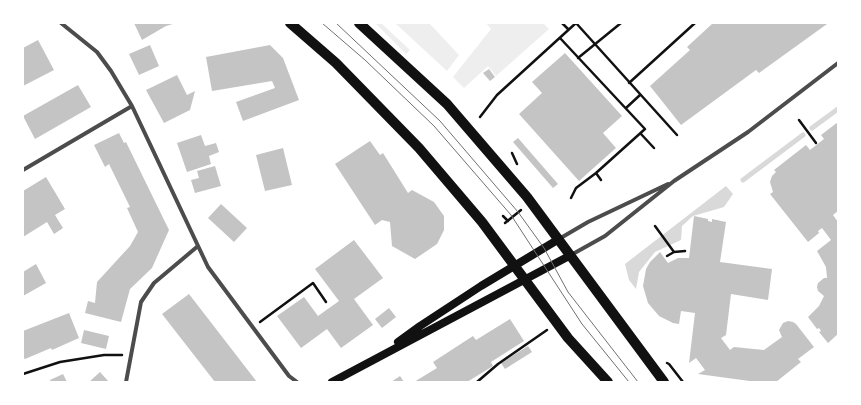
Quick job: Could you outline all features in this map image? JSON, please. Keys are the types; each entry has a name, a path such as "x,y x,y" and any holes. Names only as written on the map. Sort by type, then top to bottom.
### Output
{"main road":[{"path":"290,23 336,63 398,126 466,203 525,279 568,338 608,382"},
{"path":"359,23 447,104 527,197 664,382"},
{"path":"384,353 420,326 559,239"},
{"path":"332,382 384,353 571,255"}],"street":[{"path":"61,23 97,52 112,71 132,106 208,267 289,376 297,382"},
{"path":"571,255 605,236 674,181 748,132 838,63"},
{"path":"23,170 132,106"},
{"path":"559,239 593,219 674,181"},
{"path":"126,382 141,302 154,283 198,246"}],"path":[{"path":"562,23 568,29"},
{"path":"480,117 497,95 576,23 677,135"},
{"path":"578,58 621,23"},
{"path":"629,83 695,23"},
{"path":"560,38 645,129 596,173 576,188 571,198"},
{"path":"626,108 640,95"},
{"path":"799,120 816,143"},
{"path":"641,134 654,148"},
{"path":"596,173 601,180"},
{"path":"504,216 506,222 524,208"},
{"path":"655,226 674,252"},
{"path":"668,256 674,252 685,250"},
{"path":"253,327 312,283 326,302"},
{"path":"477,382 498,364 547,330"},
{"path":"23,374 60,362 104,355 131,355"},
{"path":"670,364 683,382"}],"shaded area":[{"path":"375,23 381,23 410,50 406,54"},
{"path":"395,23 429,23 459,55 447,71"},
{"path":"486,23 543,23 549,29 496,76 488,66 464,88 453,77 491,29"},
{"path":"726,186 733,194 724,207 693,216 682,226 681,240 655,252 639,272 636,289 629,280 625,264"}],"building":[{"path":"134,23 176,23 166,26 142,40"},
{"path":"713,23 827,24 759,73 756,70 681,125 650,86 690,50 687,47"},
{"path":"38,40 54,70 23,86 23,48"},
{"path":"150,45 159,66 139,75 129,54"},
{"path":"270,45 283,58 299,100 243,121 236,102 275,88 272,81 212,91 206,57"},
{"path":"565,53 622,116 603,133 616,148 579,181 519,114 542,93 532,82"},
{"path":"489,69 495,77 490,81 483,73"},
{"path":"177,75 187,95 195,91 190,110 164,123 146,90"},
{"path":"78,85 91,107 35,139 23,116"},
{"path":"838,122 838,211 833,215 838,222 838,334 828,343 819,332 821,331 819,328 817,329 808,317 819,306 824,296 818,291 818,283 824,278 827,278 826,267 817,251 831,240 822,228 818,231 819,233 808,242 770,194 773,192 770,182 772,176 776,172 774,170 806,145 810,150 824,139 821,135"},
{"path":"119,133 124,143 126,142 169,230 152,268 130,289 121,322 85,313 88,301 95,303 97,282 130,246 138,232 127,208 130,207 109,164 105,167 94,145"},
{"path":"201,135 205,146 216,143 219,152 209,156 211,164 187,172 177,143"},
{"path":"518,138 558,184 553,188 513,142"},
{"path":"370,141 380,155 383,153 408,193 412,190 434,202 444,216 444,230 437,244 415,259 392,246 390,222 382,220 375,225 335,164"},
{"path":"283,148 292,185 265,191 256,155"},
{"path":"215,166 221,186 195,193 191,180 199,178 197,171"},
{"path":"46,177 65,209 55,215 63,228 54,234 47,222 23,237 23,191"},
{"path":"221,204 247,228 234,242 208,218"},
{"path":"694,216 708,219 708,221 712,222 712,219 726,222 720,262 772,269 768,300 731,294 726,335 721,338 730,350 734,347 764,350 782,337 779,330 783,323 788,321 796,324 814,347 798,359 801,362 776,382 757,382 698,374 705,370 696,358 689,363 695,313 681,311 679,324 673,323 659,316 648,303 643,286 646,269 650,262 660,252 668,263 678,258 689,258"},
{"path":"354,240 383,278 354,299 373,325 341,348 327,329 301,348 277,316 304,297 318,316 339,301 315,269"},
{"path":"36,264 46,283 23,296 23,272"},
{"path":"189,294 257,382 215,382 162,314"},
{"path":"389,308 396,317 382,328 375,319"},
{"path":"69,313 79,338 52,350 51,348 25,359 23,358 23,331"},
{"path":"510,319 524,341 491,362 493,366 467,382 414,382 437,368 433,362 473,336 476,340"},
{"path":"84,330 109,336 106,349 81,343"},
{"path":"528,346 532,352 505,369 501,363"},
{"path":"100,372 109,382 89,382"},
{"path":"63,374 67,382 51,382 50,380"},
{"path":"400,376 404,382 391,382"}],"waterway":[{"path":"812,128 838,109"},
{"path":"743,180 803,135"}],"tram line":[{"path":"322,23 365,60 434,126 511,215 582,324 629,382"},
{"path":"336,23 440,121 518,212 544,248 568,292 638,382"}]}
